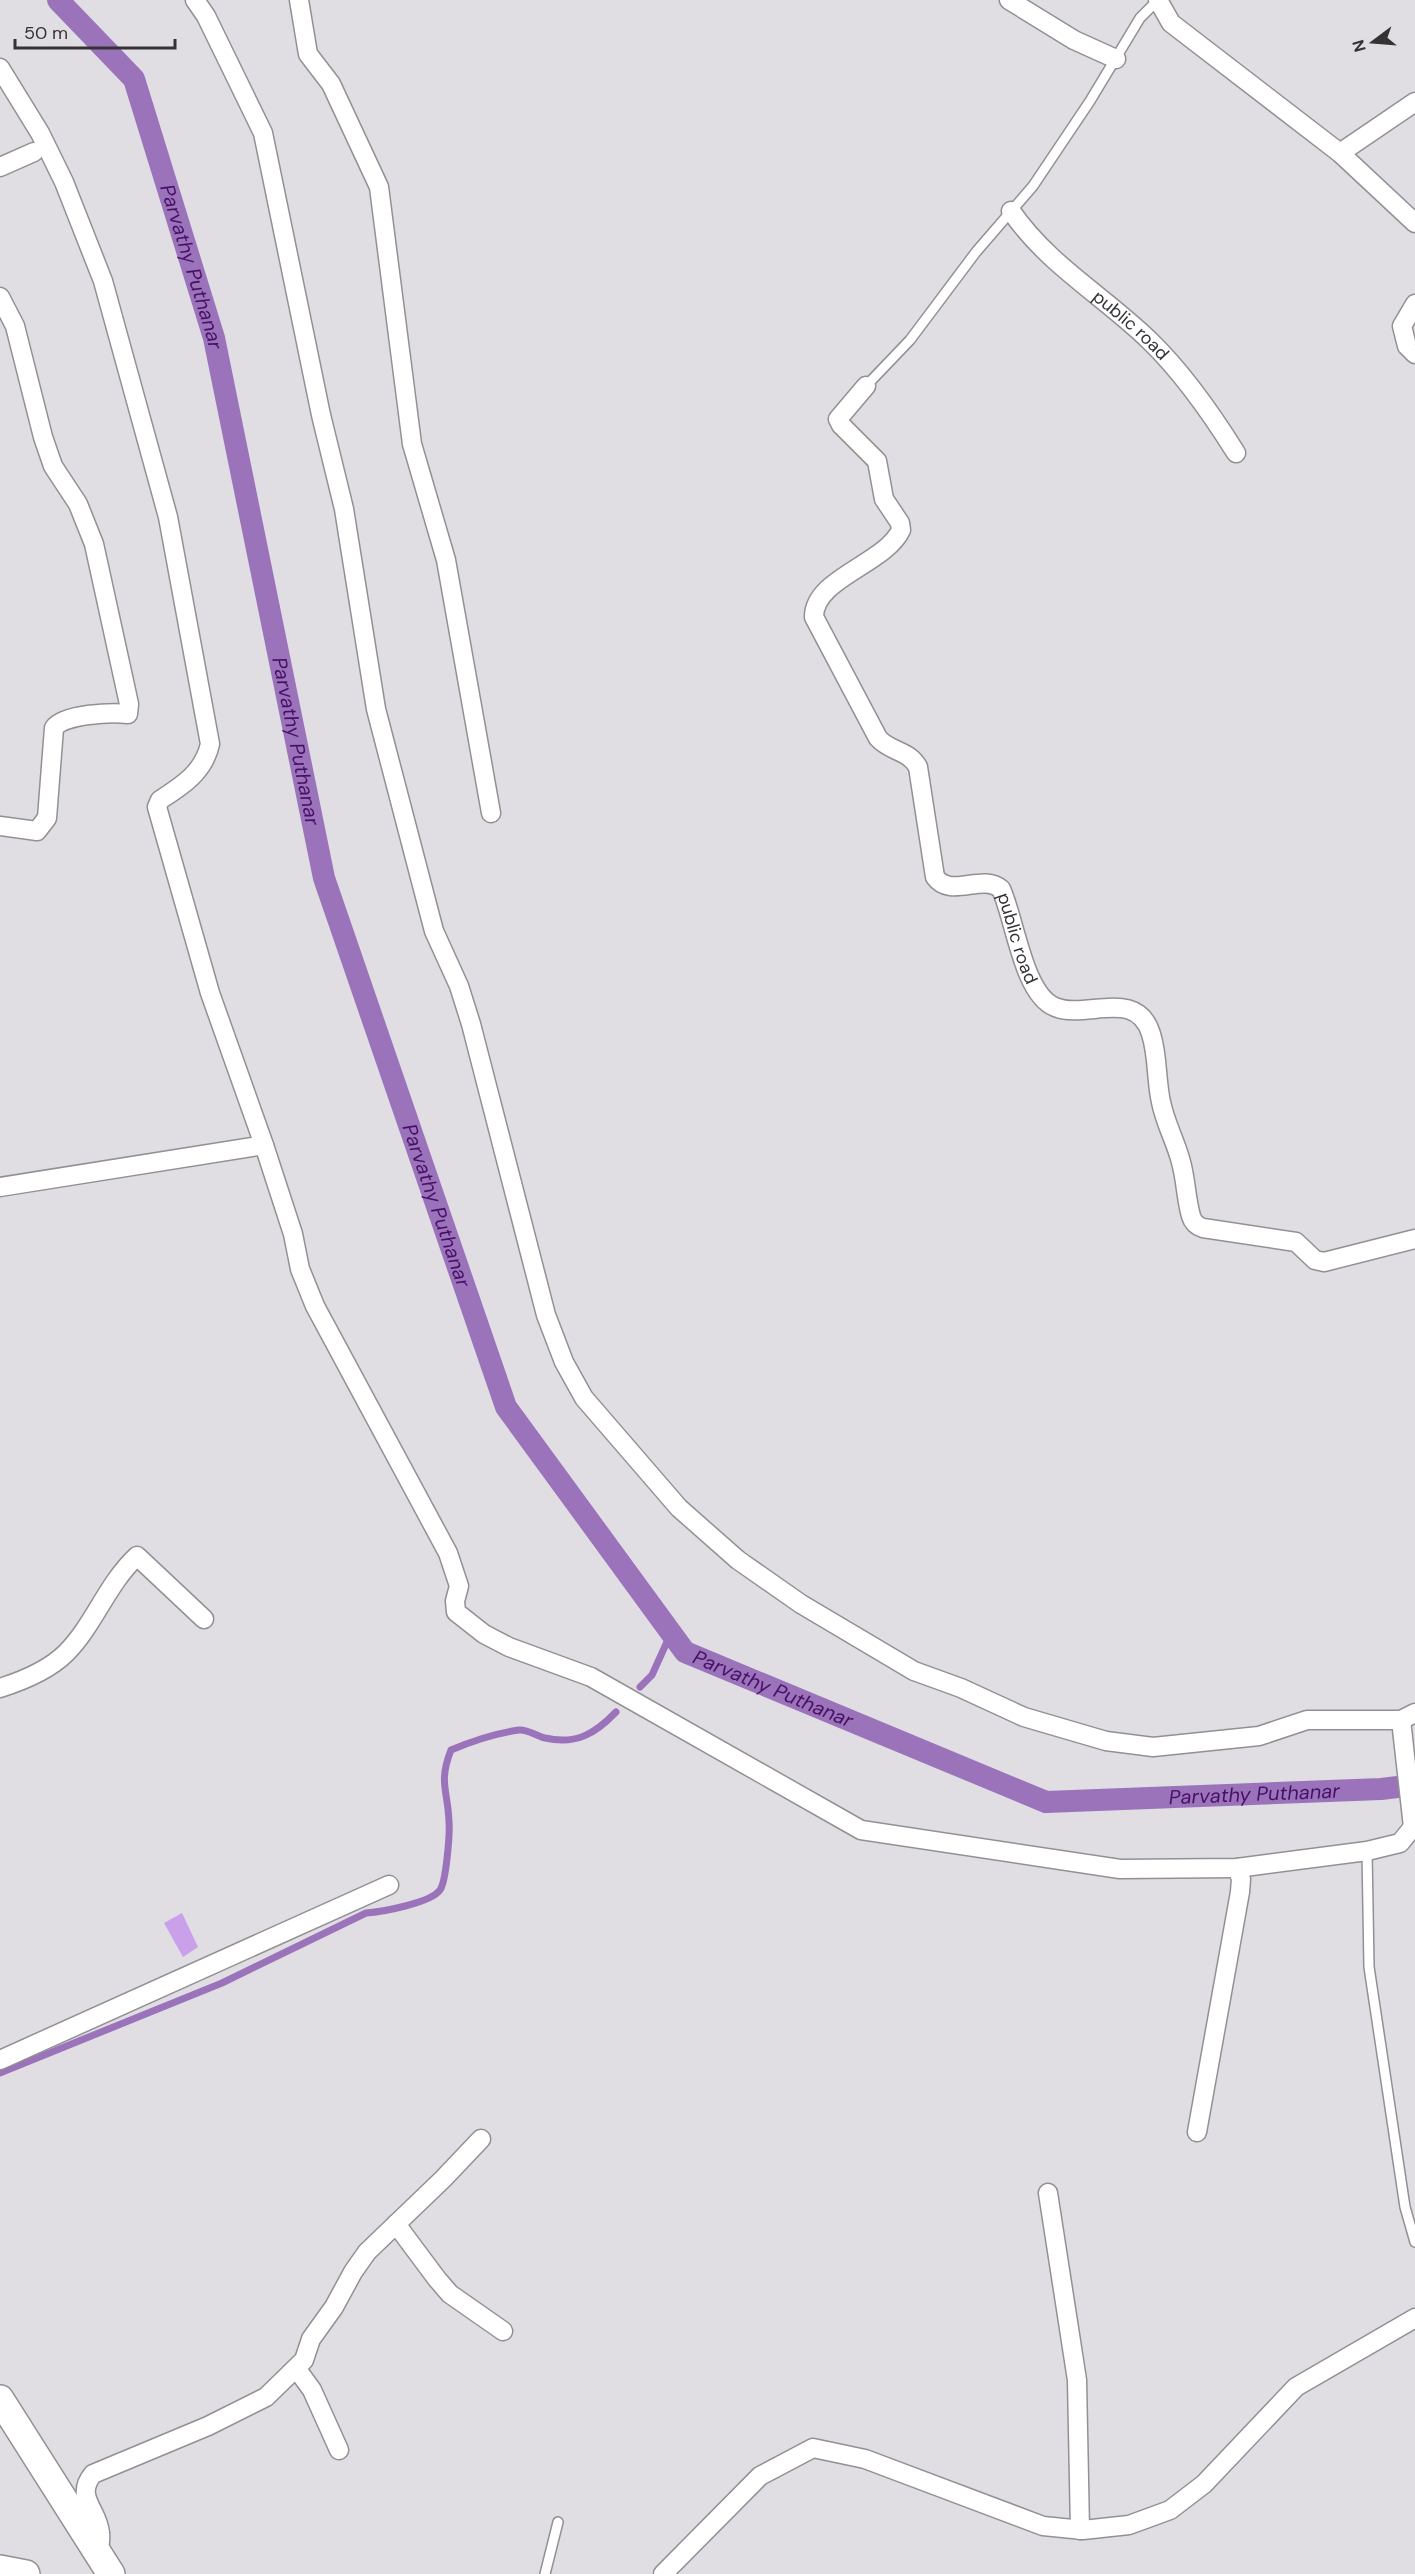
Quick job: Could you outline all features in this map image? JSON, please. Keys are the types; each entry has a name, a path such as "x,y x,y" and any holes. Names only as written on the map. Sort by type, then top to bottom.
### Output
{"main road":[{"path":"0,2399 105,2564"},
{"path":"0,2569 26,2574"}],"street":[{"path":"0,68 40,133 64,182 103,281 168,517 210,744 208,754 197,773 160,800 157,807 210,993 264,1145 293,1234 300,1269 315,1306 451,1560 459,1586 455,1601 456,1612 484,1634 509,1647 591,1677 861,1830 1120,1869 1237,1868 1367,1851 1400,1843 1413,1828 1402,1738 1408,1716 1307,1720 1259,1736 1153,1747 1106,1741 1016,1714 906,1666 801,1604 738,1560 679,1508 584,1398 564,1362 549,1323 462,996 434,932 398,800 376,709 344,509 321,415 263,133 206,16 195,0"},
{"path":"299,0 308,54 331,84 378,187 412,444 446,561 491,813"},
{"path":"1009,0 1077,41 1116,60"},
{"path":"1158,0 1170,23 1340,153 1415,223"},
{"path":"1340,153 1415,102"},
{"path":"0,168 34,152"},
{"name":"public road","path":"1011,211 1035,242 1057,264 1149,339 1167,358 1195,392 1236,453"},
{"path":"0,297 15,326 42,437 53,466 78,504 94,544 129,704 128,714 103,714 63,720 57,724 54,728 47,818 37,831 0,826"},
{"path":"1415,304 1402,326 1407,346 1415,354"},
{"name":"public road","path":"866,386 838,419 840,425 877,461 884,499 900,523 901,530 877,555 823,595 815,606 814,617 878,738 891,749 908,754 916,763 935,877 950,886 990,883 1001,889 1032,983 1042,999 1049,1004 1060,1009 1130,1009 1143,1018 1152,1037 1165,1121 1181,1161 1191,1216 1197,1225 1203,1228 1296,1242 1315,1260 1324,1263 1415,1239"},
{"path":"0,1187 264,1145"},
{"path":"0,1688 23,1680 66,1653 114,1581 137,1556 204,1619"},
{"path":"1197,2132 1242,1879 1237,1868"},
{"path":"0,2060 389,1885"},
{"path":"105,2564 100,2534 85,2493 85,2485 93,2474 266,2397 304,2360 311,2339 334,2307 352,2272 372,2246 443,2180 481,2139"},
{"path":"1048,2193 1077,2380 1080,2530"},
{"path":"396,2224 436,2279 450,2294 503,2331"},
{"path":"663,2574 760,2476 813,2448 865,2459 1042,2526 1080,2530 1129,2525 1170,2510 1204,2484 1296,2386 1415,2318"},
{"path":"297,2368 312,2390 339,2450"}],"lane":[{"path":"866,386 910,340 1051,161 1116,60 1140,18 1158,0"},
{"path":"1367,1851 1369,1967 1405,2207 1415,2242"},
{"path":"545,2574 558,2522"}],"building":[{"path":"182,1913 198,1947 183,1957 164,1923"}],"waterway":[{"name":"Parvathy Puthanar","path":"58,0 134,79 214,338 324,878 506,1407 685,1652 1046,1802 1381,1789 1415,1785"},
{"path":"640,1687 652,1675 671,1633"},
{"path":"0,2073 222,1983 366,1913 405,1906 435,1895 442,1885 447,1858 449,1822 444,1779 451,1750 485,1738 519,1730 556,1740 576,1739 592,1732 616,1712"}]}
